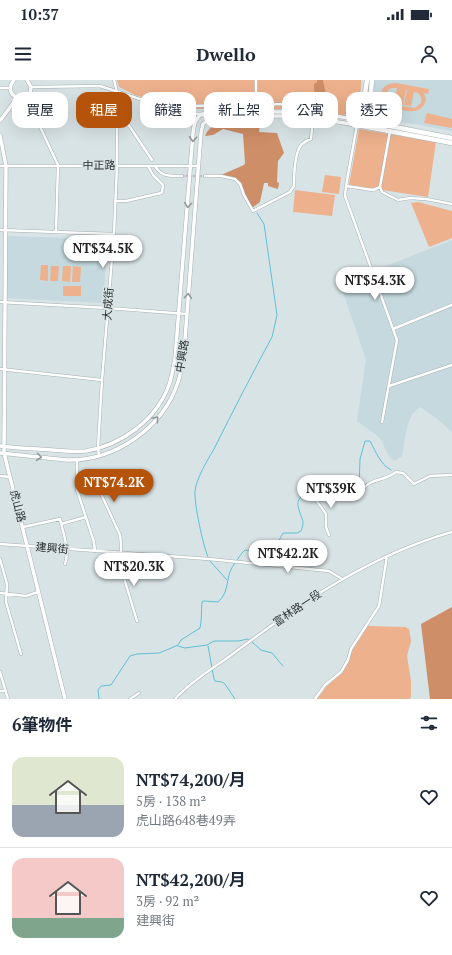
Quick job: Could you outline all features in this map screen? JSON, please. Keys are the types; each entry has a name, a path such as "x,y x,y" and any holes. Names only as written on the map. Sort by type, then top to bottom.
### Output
{"main road":[{"path":"365,92 367,80"},
{"path":"371,92 372,80"},
{"path":"377,128 390,132 452,143"},
{"path":"387,128 452,138"}],"street":[{"path":"12,94 10,88 14,80"},
{"name":"大成街","path":"114,80 117,92"},
{"path":"256,80 256,92"},
{"path":"29,81 31,87 30,92"},
{"path":"31,87 100,86 117,92"},
{"path":"0,88 10,88"},
{"path":"0,122 12,105"},
{"path":"196,114 217,112 282,114"},
{"name":"中興路","path":"2,446 72,452 98,448 118,440 133,431 147,420 159,404 167,389 175,359 194,126 196,120 202,114"},
{"name":"中興路","path":"2,453 77,460 98,456 124,446 144,432 168,404 178,383 186,333 201,133 204,123"},
{"path":"41,128 58,165 56,232"},
{"name":"大成街","path":"98,456 102,380 114,234 117,128"},
{"path":"131,128 152,160"},
{"path":"205,176 221,176 235,179 240,184 245,199 253,211 290,192 294,186 294,172 298,150 301,144 311,139 312,128"},
{"path":"356,128 345,196 397,340 382,422"},
{"path":"390,132 380,187 382,192 398,200 410,198 426,199 452,204"},
{"name":"虎山路","path":"0,135 6,166 5,325 2,369 2,453 23,527 65,699"},
{"name":"中正路","path":"0,166 199,166"},
{"path":"115,201 162,192 162,185 153,176 148,166"},
{"path":"155,166 158,171 165,175 182,176"},
{"path":"346,186 373,190 380,187"},
{"path":"0,230 114,234"},
{"path":"0,302 187,314"},
{"path":"393,329 452,305"},
{"path":"0,325 5,325"},
{"path":"389,386 452,365"},
{"path":"2,369 102,380"},
{"path":"77,460 77,490 94,542 95,551"},
{"path":"329,535 326,527 326,514 311,493 327,492 349,498 357,497 371,482 386,479 396,472 403,473 414,484 430,476 452,475"},
{"path":"0,476 10,477"},
{"path":"77,481 94,482 98,485 120,535 121,568 137,621"},
{"path":"61,524 86,517"},
{"path":"23,527 60,519 66,549 65,564"},
{"name":"富林路一段","path":"172,699 176,698 253,638 342,579 387,556 452,532"},
{"name":"建興街","path":"0,544 236,562 329,571 342,579"},
{"path":"315,699 326,685 341,672 348,660 351,649 379,606 387,556"},
{"path":"0,559 7,584 6,602 21,654"},
{"path":"0,593 26,596 38,592"},
{"path":"0,672 8,699"},
{"path":"0,691 6,691"},
{"path":"130,699 138,693"}],"shaded area":[{"path":"117,80 361,80 360,92 346,92 346,116 338,114 338,92 282,92 282,109 274,109 274,92 204,92 204,109 196,109 196,92 140,92 140,97 119,87"},
{"path":"317,80 323,80 325,92 314,92 314,84"},
{"path":"374,80 452,80 452,131 402,122 402,92 374,92"},
{"path":"396,83 429,89 428,94 424,93 426,99 424,105 420,109 410,111 402,110 402,106 415,108 421,103 420,95 414,92 411,106 404,105 406,90 402,105 402,92 396,92 397,88 392,88 387,92 382,92 387,85"},
{"path":"427,113 452,119 452,128 424,123"},
{"path":"210,128 260,128 259,132 277,133 284,153 278,161 278,189 268,186 268,183 264,183 260,202 252,208 246,202 236,180 221,175 244,165 243,134 223,129 213,135 205,136"},
{"path":"359,129 436,142 428,197 349,185"},
{"path":"325,175 341,177 339,194 322,192"},
{"path":"295,190 335,195 332,216 293,212"},
{"path":"418,202 452,211 452,238 429,247 411,203"},
{"path":"6,236 108,239 103,303 4,298"},
{"path":"452,240 452,432 435,417 420,407 412,414 407,427 402,456 395,461 390,458 380,438 357,421 366,359 340,284"},
{"path":"41,265 48,265 48,281 40,280"},
{"path":"51,266 59,266 58,281 50,281"},
{"path":"63,266 71,266 70,282 62,281"},
{"path":"73,266 81,267 80,282 72,282"},
{"path":"63,286 81,286 81,296 63,296"},
{"path":"452,607 452,699 430,699 421,624"},
{"path":"368,626 405,627 409,629 411,641 407,656 411,681 410,699 317,699 345,667 349,655"}],"waterway":[{"path":"208,557 197,514 195,497 196,486 203,469 272,337 277,315 264,224 257,213"},
{"path":"355,496 359,489 360,459 365,441 370,441 381,461 391,470"},
{"path":"237,560 245,550 261,554 269,552 275,547 283,533 297,533 301,531 303,522 298,508 298,501 303,496 321,492"},
{"path":"209,560 227,580"},
{"path":"99,699 98,690 101,686 111,685 130,656 137,654 159,653 178,645 181,640 200,628 202,602 218,602 222,598 225,593 230,573 235,563"},
{"path":"178,646 185,648 207,645 214,641 249,640"},
{"path":"252,642 261,650 272,653 283,666"},
{"path":"208,646 215,681 225,684 235,699"}],"tunnel":[{"path":"182,176 205,176"}]}
